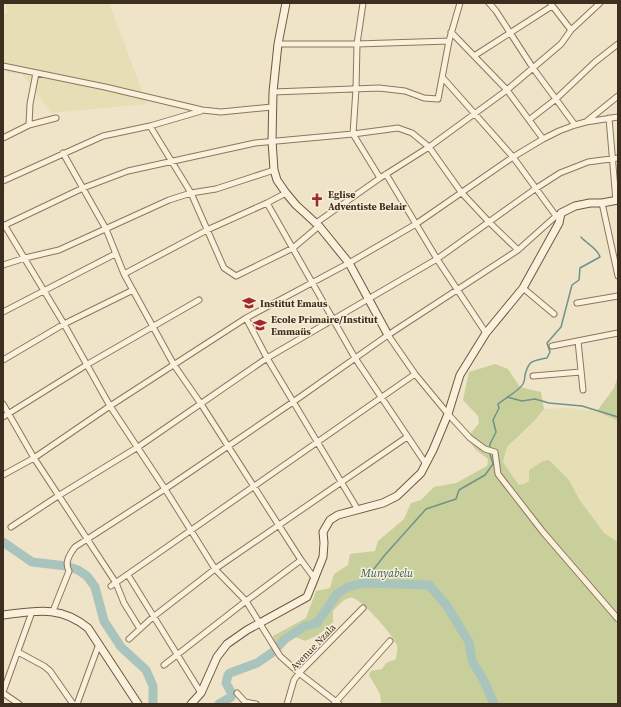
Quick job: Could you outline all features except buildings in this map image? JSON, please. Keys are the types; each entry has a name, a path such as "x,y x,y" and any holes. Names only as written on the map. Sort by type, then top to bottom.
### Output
{"street":[{"path":"286,3 278,44 272,107 272,141 274,170 277,180 296,205 318,225 349,263 388,335 416,374 448,414 470,438 485,449 495,452 498,474 543,532 618,620"},
{"path":"363,3 357,44 356,90 352,134 380,178"},
{"path":"273,92 379,88 405,91 424,98 438,99 449,41 460,3"},
{"path":"489,3 496,11 533,68 575,125"},
{"path":"150,126 191,194 224,268 236,276 293,248 318,225 380,178 429,147 507,90 561,44 571,30 600,3"},
{"path":"474,56 551,4 571,30"},
{"path":"452,32 507,90 543,139"},
{"path":"278,44 357,44 449,41"},
{"path":"529,120 556,99 595,62 618,44"},
{"path":"3,66 105,87 202,110 221,112 272,107"},
{"path":"28,125 30,104 36,74"},
{"path":"191,704 201,693 217,657 227,644 235,637 259,623 307,598 323,557 324,543 322,532 330,520 338,515 383,503 398,496 421,473 448,414 460,375 486,333 523,288 559,223 558,215 535,189 514,157 443,78"},
{"path":"586,122 618,96"},
{"path":"3,181 103,136 150,126 202,110"},
{"path":"3,475 34,458 110,406 246,318 349,263 416,224 461,192 543,139 559,130 575,125 618,117"},
{"path":"3,138 28,125 56,118"},
{"path":"53,611 69,571 66,566 69,556 75,547 86,539 165,489 388,335 458,291 518,250 558,215 575,206 590,202 602,203 617,201 615,158 609,118"},
{"path":"390,641 336,703 299,673 275,649 246,601 215,569 165,489 110,406 88,364 25,258 4,226 83,188 128,171 255,143 398,128 412,133 429,147 461,192 518,250"},
{"path":"63,153 106,229 124,274 174,365 201,404 301,560 315,579"},
{"path":"12,527 58,496 138,448 266,358 437,259 535,189 560,173 588,162 615,158"},
{"path":"3,265 59,250 169,200 216,189 274,170"},
{"path":"386,174 437,259 486,333"},
{"path":"124,274 207,230 286,193"},
{"path":"267,203 332,320 355,358 426,464"},
{"path":"602,203 616,253 618,276"},
{"path":"3,312 115,254"},
{"path":"523,288 554,314"},
{"path":"3,360 64,324 133,290"},
{"path":"576,303 618,296"},
{"path":"3,417 88,364 200,300"},
{"path":"246,318 266,358 358,510"},
{"path":"552,346 618,333"},
{"path":"578,341 583,390"},
{"path":"534,376 581,372"},
{"path":"114,584 416,374"},
{"path":"3,404 34,458 114,584 124,604 140,629"},
{"path":"129,639 153,617 215,569 407,437"},
{"path":"164,665 301,560"},
{"path":"128,575 201,693"},
{"name":"Avenue Nzala","path":"287,704 294,680 299,673 363,608"},
{"path":"3,615 53,611 70,616 80,621 88,628 138,704"},
{"path":"19,704 3,692 32,612"},
{"path":"77,704 99,644"},
{"path":"18,652 44,666 50,671 74,704"},
{"path":"237,693 245,702 256,704"}],"shaded area":[{"path":"6,3 109,3 147,104 51,113 22,74 8,73 3,62 3,14 7,14"},
{"path":"568,408 597,411 618,421 618,542 604,533 579,499 569,480 529,481 519,485 503,462 507,447 535,420 544,409"}],"green space":[{"path":"495,364 508,369 520,387 541,392 544,409 535,420 507,447 503,462 519,485 529,481 529,470 543,461 549,460 569,480 579,499 604,533 618,542 618,704 381,704 380,694 369,675 371,671 382,669 386,663 396,659 397,646 391,635 378,620 364,605 353,598 347,598 333,611 333,622 318,635 305,641 295,637 284,642 275,643 273,636 306,618 316,591 330,588 334,574 348,565 350,554 375,551 378,541 404,519 411,503 421,500 434,487 456,483 487,466 488,459 476,450 467,438 479,423 478,416 463,400 469,372"},
{"path":"618,376 618,421 597,411 614,388"}],"waterway":[{"path":"363,583 384,556 426,509 456,499 459,490 485,475 493,464 489,451 490,444 496,432 493,420 499,408 498,404 521,387 525,379 526,370 532,362 547,358 550,352 547,343 561,327 572,285 579,280 580,268 600,257 595,249 581,237"},
{"path":"507,397 522,401 535,399 549,403 582,406 618,417"},
{"name":"Munyabelu","path":"3,542 32,562 66,566 78,570 87,576 95,587 104,621 121,647 146,670 153,686 153,704"},
{"name":"Munyabelu","path":"219,704 231,697 232,694 226,683 230,673 257,663 273,652 285,639 305,626 317,623 337,594 348,587 363,583 429,585 447,606 469,642 472,661 483,679 494,704"}],"place":[{"name":"Eglise Adventiste Belair","path":"317,200"},
{"name":"Institut Emaus","path":"249,303"},
{"name":"Ecole Primaire/Institut Emmaüs","path":"260,325"}]}
